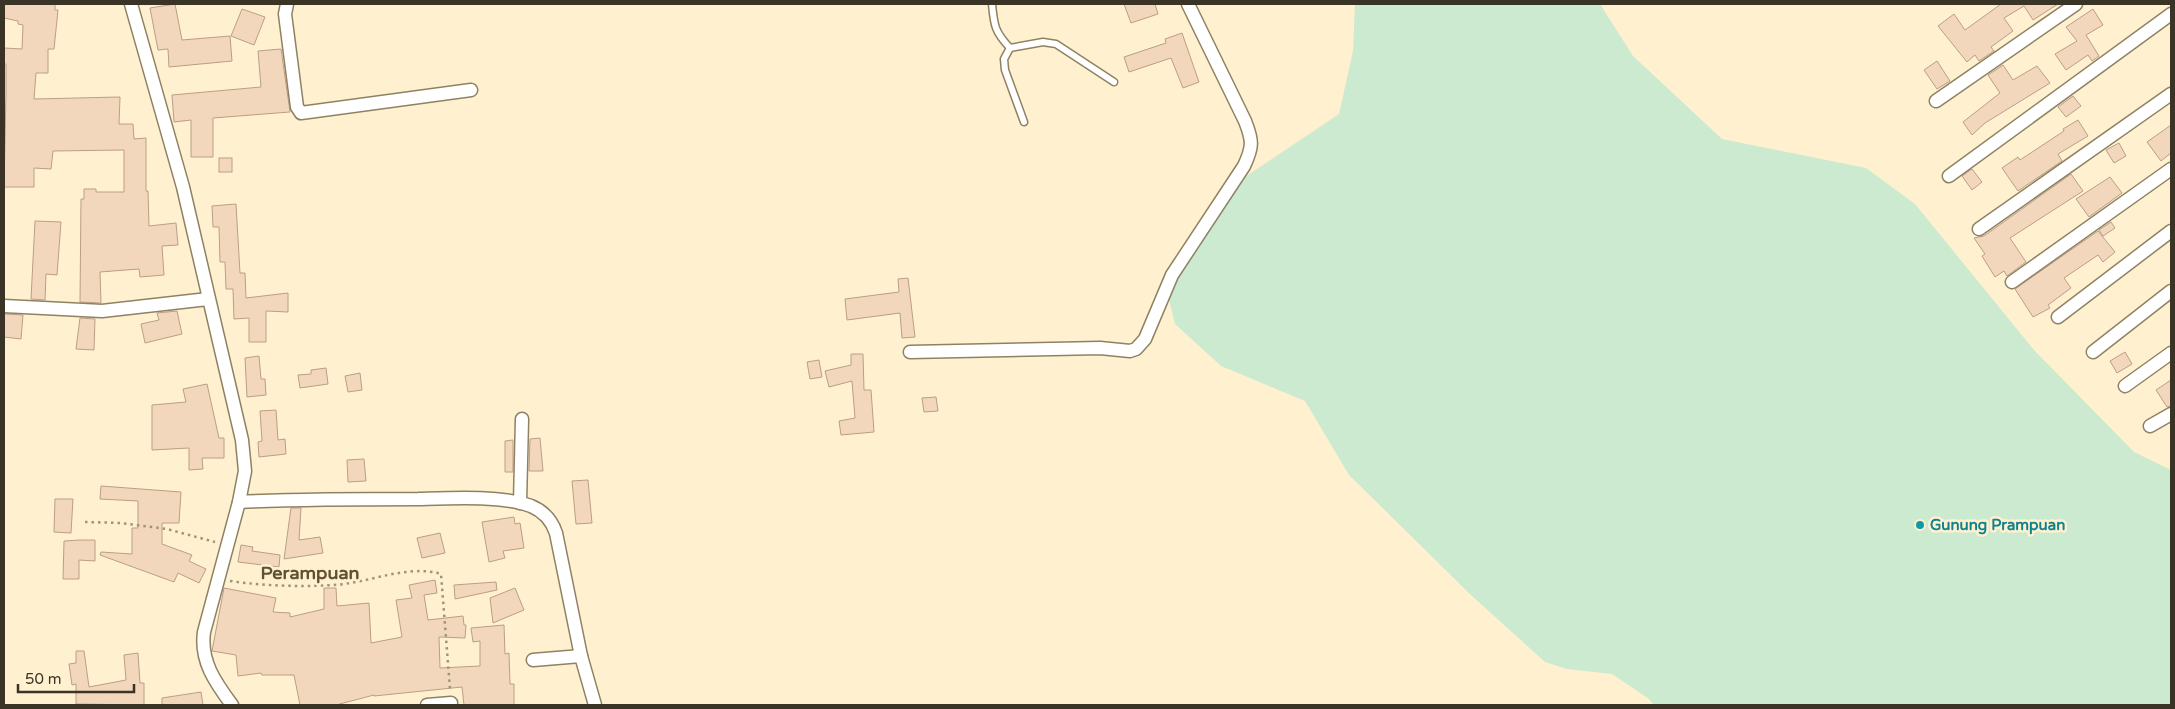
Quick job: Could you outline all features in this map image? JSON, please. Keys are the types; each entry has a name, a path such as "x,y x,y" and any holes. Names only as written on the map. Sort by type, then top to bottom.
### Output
{"street":[{"path":"131,4 183,188 242,440 245,471 239,502 220,580 204,632 202,646 207,665 232,705"},
{"path":"287,4 285,14 297,107 301,113 470,90"},
{"path":"910,352 1100,348 1130,351 1136,349 1146,339 1172,275 1244,166 1252,148 1250,132 1188,4"},
{"path":"1936,102 2076,4"},
{"path":"1949,176 2171,14"},
{"path":"1979,229 2171,94"},
{"path":"2012,282 2171,169"},
{"path":"2058,317 2171,231"},
{"path":"2093,352 2171,291"},
{"path":"4,306 102,311 208,299"},
{"path":"2125,386 2171,353"},
{"path":"2150,426 2171,414"},
{"path":"520,504 522,419"},
{"path":"239,502 306,498 460,498 520,504 540,511 553,524 581,656 595,705"},
{"path":"533,660 581,656"},
{"path":"427,705 451,703"}],"lane":[{"path":"992,4 994,26 998,35 1010,48"},
{"path":"1010,48 1043,42 1056,44 1114,82"},
{"path":"1010,48 1004,59 1005,70 1024,122"}],"path":[{"path":"85,522 121,522 167,529 228,546"},
{"path":"220,580 271,586 327,585 420,571 441,574 451,703"}],"green space":[{"path":"1355,4 1600,4 1633,56 1722,139 1866,168 1915,204 2034,350 2134,452 2171,470 2171,705 1654,705 1649,699 1612,674 1567,669 1545,662 1472,596 1349,475 1305,401 1221,366 1175,324 1167,291 1245,177 1339,114 1353,51"}],"building":[{"path":"4,4 55,4 55,10 58,10 54,49 48,49 48,73 36,73 34,99 120,97 119,124 133,124 134,139 146,138 146,191 148,191 149,226 176,223 178,245 162,246 164,275 140,277 139,269 100,272 101,303 80,302 81,199 84,199 84,189 96,189 96,192 124,192 124,150 53,151 51,169 34,168 34,187 4,187 6,64 4,64 4,48 22,49 23,25 18,24 18,21 4,18"},
{"path":"175,4 182,40 230,36 232,61 169,67 168,49 158,50 150,8"},
{"path":"1124,4 1155,4 1158,14 1131,23"},
{"path":"2001,4 2058,4 2033,20 2024,6 2004,18 2013,31 1991,47 1994,51 1979,61 1975,55 1967,62 1938,26 1954,14 1965,30"},
{"path":"242,9 265,17 254,45 231,36"},
{"path":"2093,9 2103,25 2086,35 2099,56 2092,61 2088,55 2066,70 2055,54 2077,41 2066,27"},
{"path":"1182,33 1199,82 1183,88 1171,58 1129,72 1124,57 1166,43 1165,39"},
{"path":"281,49 290,112 213,118 213,157 191,157 191,120 174,122 172,95 261,87 258,51"},
{"path":"1937,61 1950,81 1937,89 1924,70"},
{"path":"2003,65 2013,80 2037,66 2050,83 1985,123 1972,135 1963,122 2000,93 1988,75"},
{"path":"2073,96 2081,106 2066,117 2058,107"},
{"path":"2078,120 2088,136 2058,154 2062,161 2018,191 2002,168 2018,157 2020,160"},
{"path":"2171,125 2171,153 2161,161 2147,142"},
{"path":"2119,143 2126,156 2114,163 2106,150"},
{"path":"219,158 232,158 232,172 219,172"},
{"path":"1972,169 1982,182 1972,190 1962,176"},
{"path":"2071,174 2083,191 2010,238 2026,262 2007,276 2004,271 1995,277 1982,256 1985,254 1974,238 1984,236"},
{"path":"2110,177 2122,193 2089,217 2076,199"},
{"path":"236,204 240,273 245,273 246,298 288,293 288,312 266,311 266,342 249,342 249,318 234,319 233,289 226,289 225,262 220,262 219,227 213,227 212,206"},
{"path":"35,221 61,222 57,275 46,274 45,300 31,299"},
{"path":"2111,222 2115,228 2103,236 2099,230"},
{"path":"2098,231 2115,252 2103,262 2098,255 2064,278 2071,288 2048,305 2050,308 2033,317 2015,289"},
{"path":"908,278 915,337 902,338 900,313 847,320 845,299 899,292 898,279"},
{"path":"177,311 182,334 145,343 141,324 159,320 157,313"},
{"path":"4,314 23,315 21,339 4,337"},
{"path":"80,318 95,319 94,350 76,349"},
{"path":"2125,352 2132,364 2117,373 2110,361"},
{"path":"851,354 863,354 864,390 871,390 874,432 841,435 839,421 855,418 852,381 829,387 825,371 851,365"},
{"path":"259,356 261,379 265,379 266,395 247,397 245,358"},
{"path":"819,360 822,377 810,379 807,362"},
{"path":"326,368 328,384 300,388 298,375 311,374 311,370"},
{"path":"360,373 362,390 348,392 345,376"},
{"path":"2171,380 2171,406 2167,407 2156,390"},
{"path":"207,384 219,438 224,438 224,458 202,458 203,469 189,470 189,448 152,450 152,405 186,402 183,389"},
{"path":"936,397 938,411 924,412 922,398"},
{"path":"276,410 278,440 285,439 286,454 259,457 258,442 262,441 260,411"},
{"path":"540,438 543,471 529,471 530,439"},
{"path":"513,440 513,472 505,472 505,441"},
{"path":"364,459 366,481 348,482 347,460"},
{"path":"588,480 592,523 576,524 572,481"},
{"path":"101,486 181,492 179,523 162,523 162,544 192,555 189,561 206,569 199,583 178,573 174,582 100,555 101,552 132,554 132,528 138,528 138,501 100,499"},
{"path":"55,499 73,499 71,533 54,532"},
{"path":"291,508 301,508 299,540 320,537 323,553 284,559"},
{"path":"514,517 515,524 520,523 524,548 503,551 505,558 489,562 482,522"},
{"path":"440,533 445,553 422,558 417,538"},
{"path":"95,540 95,561 79,560 79,579 63,579 64,541"},
{"path":"241,545 253,547 252,551 280,555 279,567 238,562"},
{"path":"435,580 437,593 424,595 428,620 463,616 464,625 466,625 465,638 439,637 440,668 480,666 480,641 473,642 471,628 504,625 505,654 509,653 510,684 514,684 514,705 464,705 462,687 374,695 336,705 300,705 294,675 262,675 261,673 238,676 236,655 212,651 224,588 276,598 273,612 290,613 290,617 324,609 324,588 336,588 337,606 369,603 371,643 402,637 396,600 412,598 409,585"},
{"path":"496,582 497,590 455,599 454,585"},
{"path":"515,588 524,610 493,623 490,598"},
{"path":"76,651 84,651 89,687 126,680 124,655 138,653 140,683 144,683 144,705 76,704 76,684 72,685 69,664 76,663"},
{"path":"201,692 203,705 162,705 162,698"}],"place":[{"name":"Gunung Prampuan","path":"1920,525"}],"district":[{"name":"Perampuan","path":"310,573"}]}
